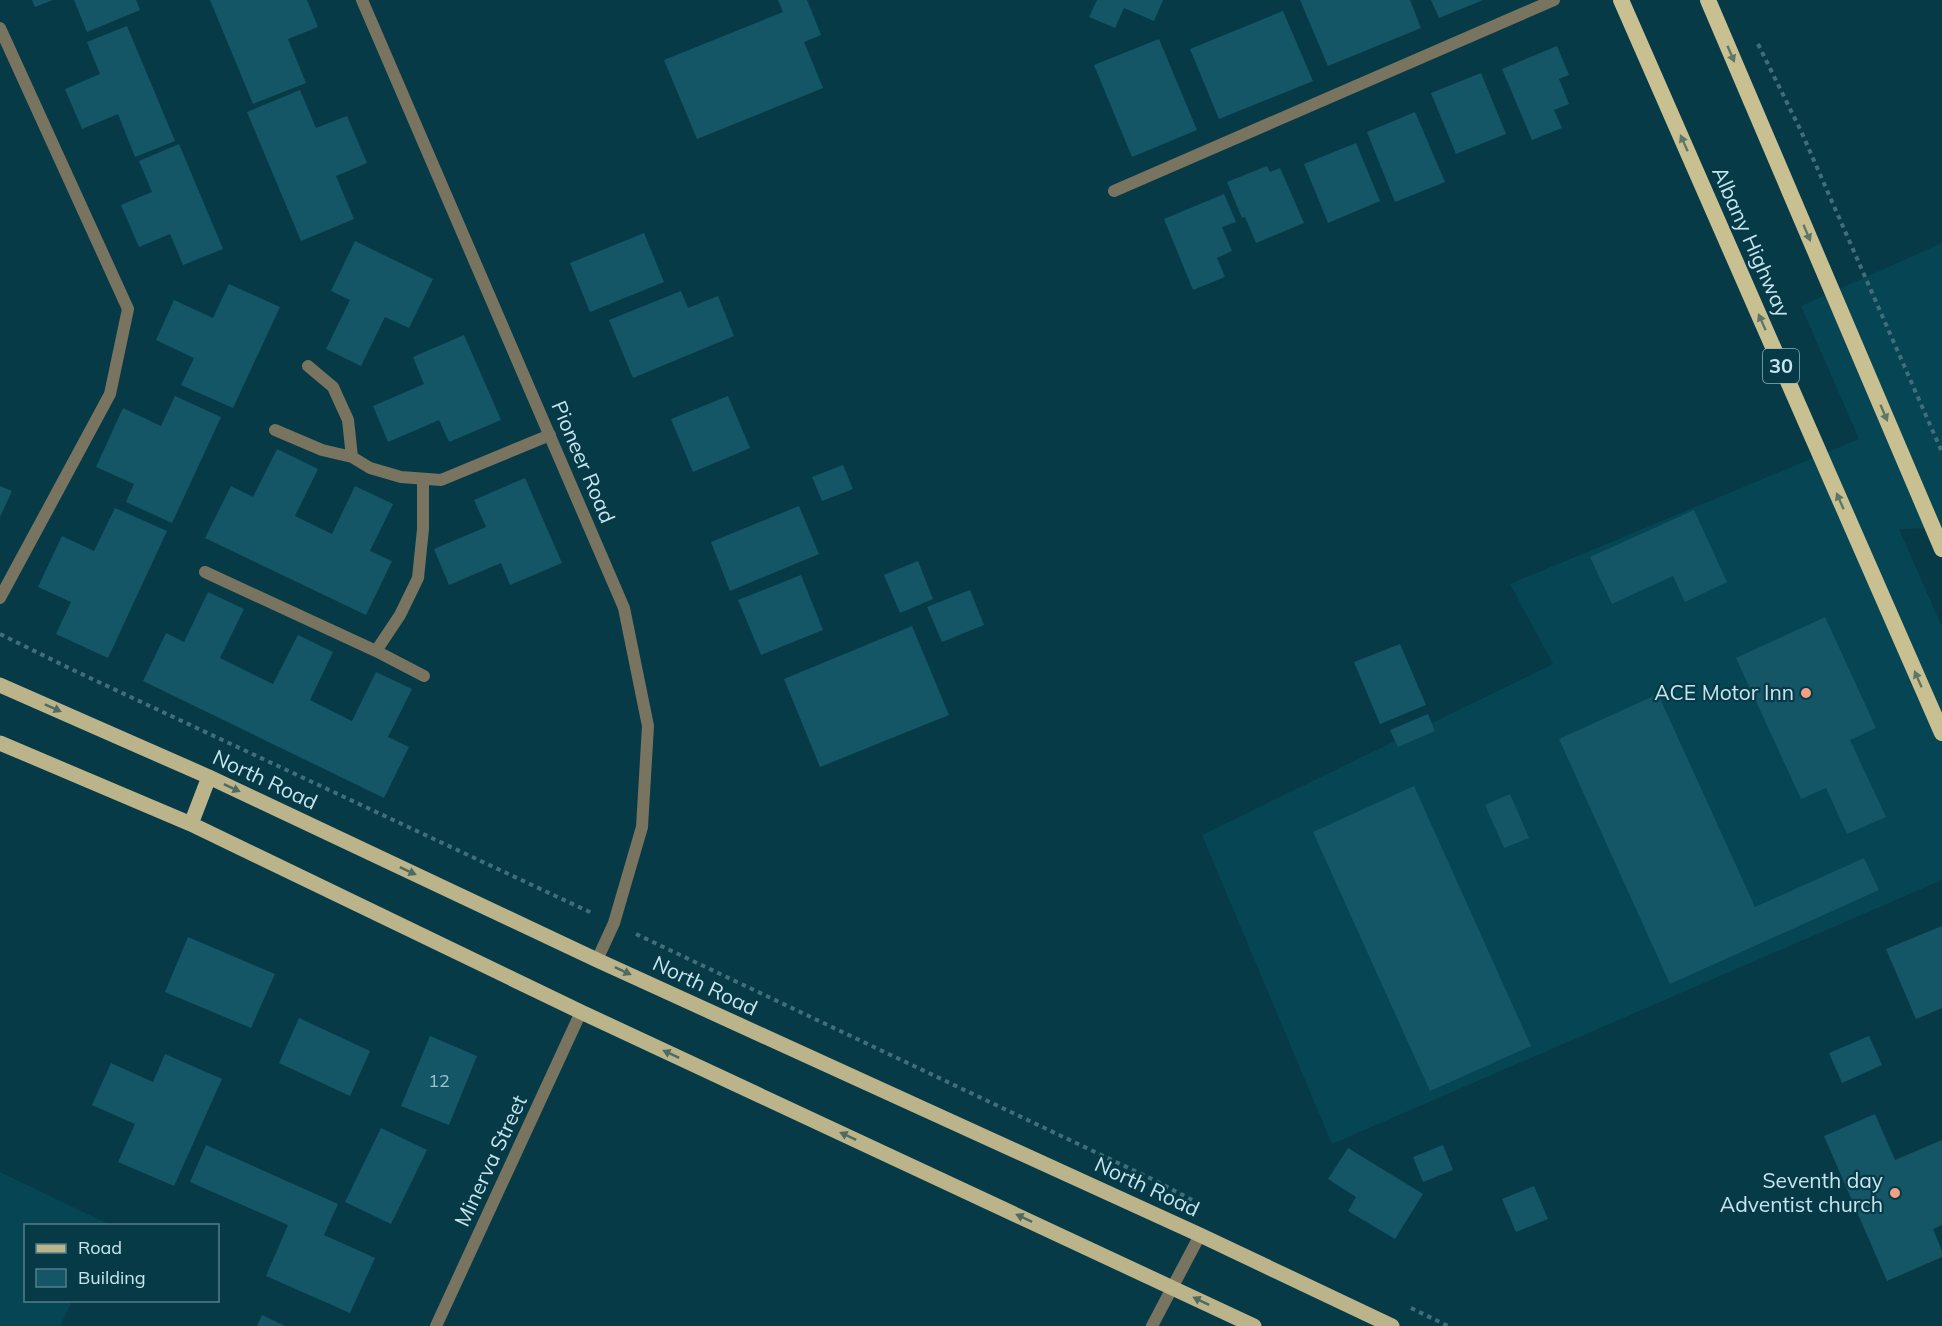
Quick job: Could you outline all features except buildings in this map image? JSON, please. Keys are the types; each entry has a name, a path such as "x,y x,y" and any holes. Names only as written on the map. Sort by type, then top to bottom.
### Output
{"highway":[{"name":"Albany Highway","path":"1621,0 1942,733"},
{"path":"1708,0 1942,549"}],"main road":[{"name":"North Road","path":"0,685 209,777 597,960 1200,1235 1392,1326"},
{"path":"0,743 191,824 581,1012 1254,1326"},
{"path":"191,824 209,777"}],"street":[{"name":"Pioneer Road","path":"362,0 624,608 648,726 642,826 614,923 597,960"},
{"path":"1114,191 1554,0"},
{"path":"0,28 128,309 110,394 0,598"},
{"path":"308,366 333,387 348,420 352,457"},
{"path":"275,430 322,450 352,457 370,468 401,477 441,480 550,435"},
{"path":"376,651 400,615 418,578 423,529 423,479"},
{"path":"205,572 376,651 424,676"},
{"name":"Minerva Street","path":"436,1326 581,1012"},
{"path":"1152,1326 1200,1235"}],"path":[{"path":"1756,40 1801,130 1942,452"},
{"path":"0,634 614,923 1204,1206"},
{"path":"1405,1305 1448,1326"}],"shaded area":[{"path":"1942,243 1942,528 1899,529 1942,627 1942,880 1332,1144 1202,835 1553,664 1510,584 1859,439 1801,306"},
{"path":"0,1172 108,1224 24,1224 24,1302 72,1302 60,1326 0,1326"}],"place":[{"name":"ACE Motor Inn","path":"1806,693"},
{"name":"Seventh day Adventist church","path":"1895,1193"}]}
